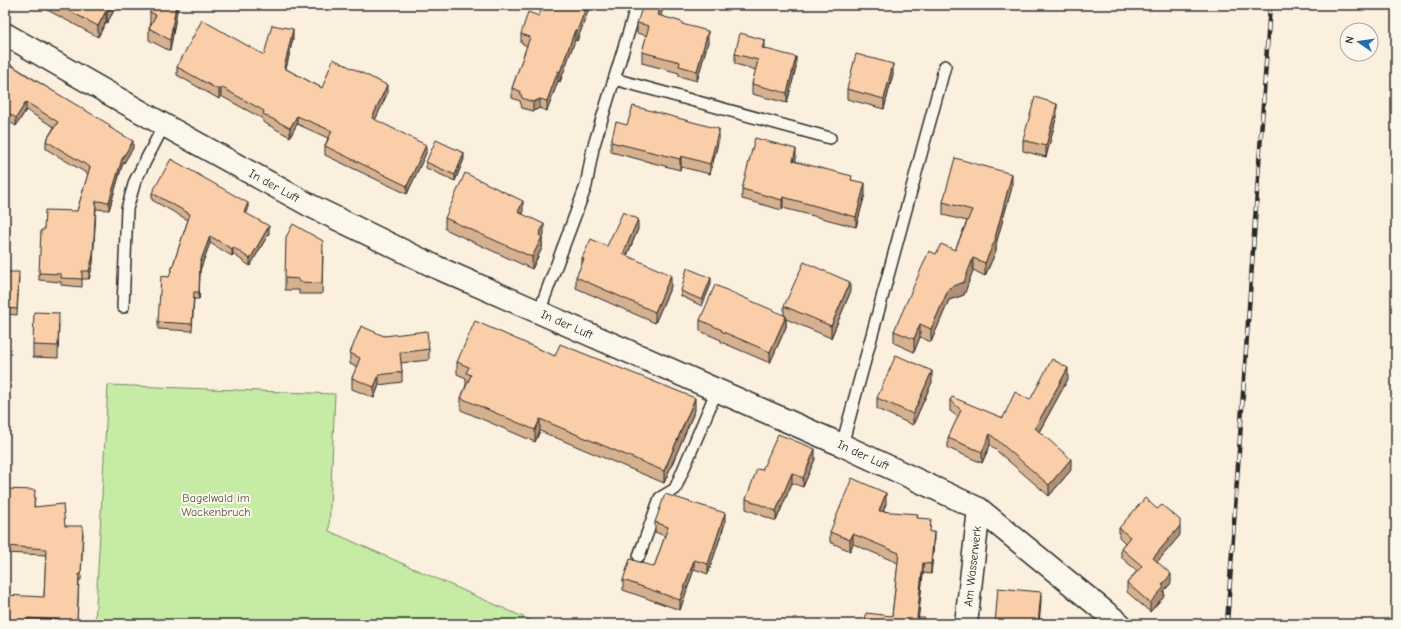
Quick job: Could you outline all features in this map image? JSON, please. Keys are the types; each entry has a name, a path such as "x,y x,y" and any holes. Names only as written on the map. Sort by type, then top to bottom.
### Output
{"street":[{"name":"In der Luft","path":"5,34 164,126 311,206 436,267 842,445 978,510 1120,624"},
{"name":"Am Wasserwerk","path":"966,624 978,510"}],"lane":[{"path":"539,312 586,186 593,148 637,5"},
{"path":"842,445 945,66"},
{"path":"614,80 830,138"},
{"path":"123,307 127,209 135,181 164,126"},
{"path":"639,556 660,498 675,489 717,390"}],"green space":[{"name":"Bagelwald im Wackenbruch","path":"108,385 335,394 329,531 539,624 95,624"}],"building":[{"path":"58,5 111,5 98,26"},
{"path":"151,5 176,5 170,40 149,28 156,15 150,12"},
{"path":"543,5 587,5 577,31 575,30 560,72 558,71 547,101 540,99 533,102 522,98 520,91 512,88 530,37 521,34 528,12 539,16"},
{"path":"643,5 661,5 658,15 682,22 682,24 708,31 697,71 679,66 680,62 642,52 649,26 637,23"},
{"path":"202,20 264,55 272,25 293,29 284,68 322,88 333,59 387,85 372,118 426,145 407,186 325,146 332,131 297,116 290,128 263,114 264,111 221,87 219,90 177,67"},
{"path":"740,33 765,40 762,48 796,57 787,93 752,84 758,60 735,54"},
{"path":"856,54 893,64 884,99 847,89"},
{"path":"5,61 110,125 109,127 133,141 122,159 109,202 96,201 93,255 89,271 82,271 82,279 61,278 61,274 39,273 41,230 44,230 45,210 77,211 90,167 46,141 58,122 26,102 16,118 5,111"},
{"path":"1035,97 1057,104 1046,146 1023,140"},
{"path":"633,106 719,129 710,164 681,156 680,159 611,142 616,122 627,125"},
{"path":"755,138 796,149 793,161 852,176 851,180 865,183 856,217 783,197 782,200 742,189"},
{"path":"436,140 464,153 455,175 426,162"},
{"path":"955,158 1012,174 996,238 985,263 973,258 964,282 949,288 931,329 920,324 914,339 894,331 929,251 936,254 941,244 955,250 972,210 943,202"},
{"path":"171,159 248,203 244,212 269,226 250,259 233,247 232,249 210,236 200,263 199,292 194,292 192,324 158,322 161,276 169,277 190,214 152,193"},
{"path":"465,173 523,201 518,212 544,224 539,235 542,237 532,257 445,218"},
{"path":"623,212 638,219 623,254 671,275 655,312 576,277 584,259 582,258 591,239 607,246"},
{"path":"293,224 323,241 322,283 299,282 299,279 285,278 286,237"},
{"path":"804,262 850,282 831,326 784,306"},
{"path":"687,268 711,278 702,300 681,291"},
{"path":"5,272 19,272 17,309 5,308"},
{"path":"715,285 786,316 770,352 721,331 722,330 700,320"},
{"path":"34,312 59,313 58,346 33,345"},
{"path":"475,321 555,356 560,344 695,398 664,471 540,419 535,430 461,398 471,375 466,373 469,367 457,362"},
{"path":"361,326 384,336 427,331 429,349 400,353 402,372 379,375 374,387 352,378 360,358 350,353"},
{"path":"896,355 932,371 913,414 877,398"},
{"path":"1052,359 1068,368 1035,428 1071,459 1049,485 990,434 982,452 948,438 961,410 950,400 952,397 1003,418 1015,392 1030,400"},
{"path":"778,434 815,449 803,478 792,473 776,511 746,499 757,469 762,470"},
{"path":"852,478 886,493 879,511 918,514 917,518 931,519 930,532 934,532 931,564 923,563 917,618 925,618 924,624 865,624 866,613 892,616 899,553 853,534 850,540 830,532"},
{"path":"5,489 35,490 34,507 63,504 65,526 83,526 77,621 28,618 27,624 5,624 5,595 44,597 46,549 5,546"},
{"path":"665,494 725,513 708,564 694,560 680,600 623,580 630,559 654,567 668,527 655,522"},
{"path":"1145,498 1157,509 1162,505 1180,520 1180,526 1153,558 1171,574 1162,585 1164,587 1150,603 1127,583 1142,566 1121,548 1130,537 1119,528"},
{"path":"998,588 1041,592 1038,624 995,624"}],"railway":[{"path":"1227,624 1270,5"}]}
